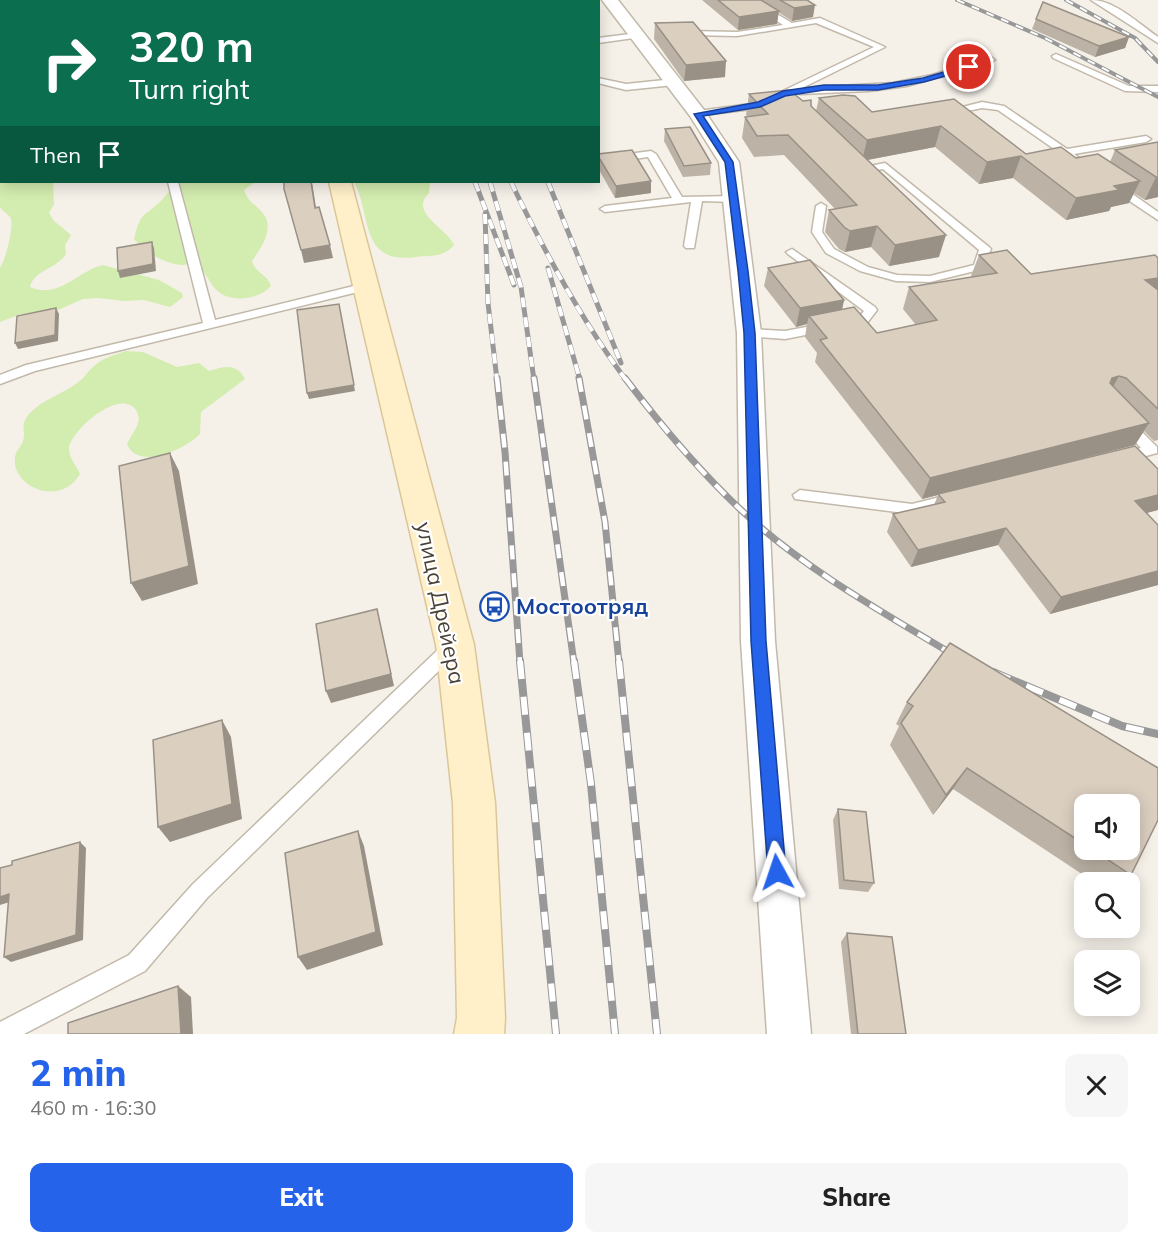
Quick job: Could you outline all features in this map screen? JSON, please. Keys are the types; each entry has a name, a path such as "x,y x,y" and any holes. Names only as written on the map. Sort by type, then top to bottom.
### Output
{"main road":[{"name":"улица Дрейера","path":"340,183 455,645 474,803 481,1018 479,1034"}],"street":[{"path":"610,0 698,114 729,162 749,333 758,641 789,1034"}],"lane":[{"path":"748,0 791,26"},
{"path":"1095,0 1111,8 1158,40"},
{"path":"687,33 737,34 817,20 881,47 760,105"},
{"path":"600,41 638,35"},
{"path":"1056,56 1128,89 1158,89"},
{"path":"783,94 824,88 890,86 924,80 991,60"},
{"path":"600,80 626,87 674,82"},
{"path":"698,114 760,105 790,104"},
{"path":"937,114 982,105 1001,108 1083,165"},
{"path":"1054,154 1146,139"},
{"path":"600,161 651,154 680,200"},
{"path":"821,206 817,232 830,251 864,269 896,278 930,279 979,267 985,249 885,166 863,170 846,154"},
{"path":"173,183 210,325"},
{"path":"1111,184 1158,217"},
{"path":"690,246 697,198"},
{"path":"605,209 697,198 734,199"},
{"path":"749,333 785,336 863,320 871,310 792,252"},
{"path":"0,380 31,368 366,287"},
{"path":"1106,462 1152,450 1115,412"},
{"path":"800,495 912,509 969,495"},
{"path":"1,1034 137,963 200,891 455,645"}],"green space":[{"path":"0,183 53,183 54,204 49,213 54,221 71,235 65,245 66,254 36,277 30,287 50,290 60,287 103,265 159,280 182,293 183,297 170,307 144,300 83,299 56,311 21,314 0,322 0,267 7,251 11,221 0,207"},
{"path":"177,183 254,183 244,190 249,200 262,212 268,224 266,237 252,261 271,286 258,295 250,297 225,296 218,292 196,264 175,264 162,260 143,248 134,239 139,224"},
{"path":"354,183 430,183 429,193 424,200 423,207 426,214 454,245 446,252 432,256 398,257 385,253 370,235"},
{"path":"126,351 143,352 177,367 199,363 209,371 230,367 238,370 245,379 201,412 200,434 174,451 152,457 141,456 133,452 127,444 139,418 136,410 129,404 119,404 108,407 97,414 78,431 72,440 69,451 80,474 71,485 60,490 48,491 36,489 26,483 15,464 16,453 23,441 24,424 27,417 42,404 79,381 100,361"}],"building":[{"path":"718,0 761,0 779,11 739,17"},
{"path":"780,0 807,0 815,5 794,8"},
{"path":"1043,2 1129,37 1099,46 1036,19"},
{"path":"693,22 726,61 686,65 655,23"},
{"path":"789,90 803,101 811,100 811,106 946,235 895,245 877,226 850,231 844,227 829,210 857,205 788,135 757,136 745,117 768,114 749,94"},
{"path":"855,96 872,112 954,99 1026,154 1061,147 1076,158 1098,154 1140,181 1114,186 1119,190 1076,198 1021,156 987,162 941,126 867,140 819,98"},
{"path":"690,127 711,163 684,166 665,129"},
{"path":"1158,142 1158,177 1115,150"},
{"path":"632,150 651,181 616,186 600,159 600,154"},
{"path":"284,183 311,183 315,208 319,207 330,245 301,250"},
{"path":"152,242 153,264 118,271 117,248"},
{"path":"1007,250 1031,274 1155,255 1158,258 1158,278 1145,280 1158,290 1158,409 1126,378 1119,376 1112,378 1110,383 1149,423 930,478 820,340 827,338 809,316 854,307 877,333 937,320 909,287 997,273 979,255"},
{"path":"810,260 844,300 800,308 768,268"},
{"path":"339,304 354,385 307,393 297,310"},
{"path":"56,308 55,335 15,343 17,316"},
{"path":"1135,446 1158,469 1158,495 1135,501 1158,525 1158,571 1061,597 1006,528 918,550 893,514 945,502 938,494"},
{"path":"170,453 189,566 131,583 119,466"},
{"path":"377,609 391,674 326,691 316,624"},
{"path":"950,643 1158,768 1158,820 1140,857 1140,794 1074,794 1074,838 967,768 946,795 901,723 913,706 907,702"},
{"path":"222,720 232,804 158,827 153,740"},
{"path":"838,809 866,812 874,883 844,880"},
{"path":"358,831 376,932 298,957 285,853"},
{"path":"80,842 76,935 4,957 9,894 0,897 0,868 12,865 12,861"},
{"path":"1108,860 1138,860 1132,872 1126,872"},
{"path":"847,933 892,937 906,1034 858,1034"},
{"path":"178,986 181,1034 68,1034 68,1023"}],"railway":[{"path":"957,0 1045,38 1158,97"},
{"path":"1066,0 1135,38 1158,62"},
{"path":"475,183 514,285"},
{"path":"490,183 521,287 534,380"},
{"path":"511,183 564,284 593,333 626,380"},
{"path":"548,183 621,363"},
{"path":"485,214 488,303 497,380"},
{"path":"548,268 580,380"},
{"path":"497,378 505,452 520,663"},
{"path":"534,378 574,663"},
{"path":"579,378 605,522 619,663"},
{"path":"625,378 685,452 752,520 827,577 960,659"},
{"path":"520,661 556,1034"},
{"path":"574,661 591,784 615,1034"},
{"path":"619,661 657,1034"},
{"path":"993,672 1122,726 1158,734"}],"place":[{"name":"Мостоотряд","path":"495,606"}],"route":[{"path":"777,872 758,641 749,333 743,271 729,162 698,114 760,105 783,94 824,88 878,87 924,80 969,67"}]}
